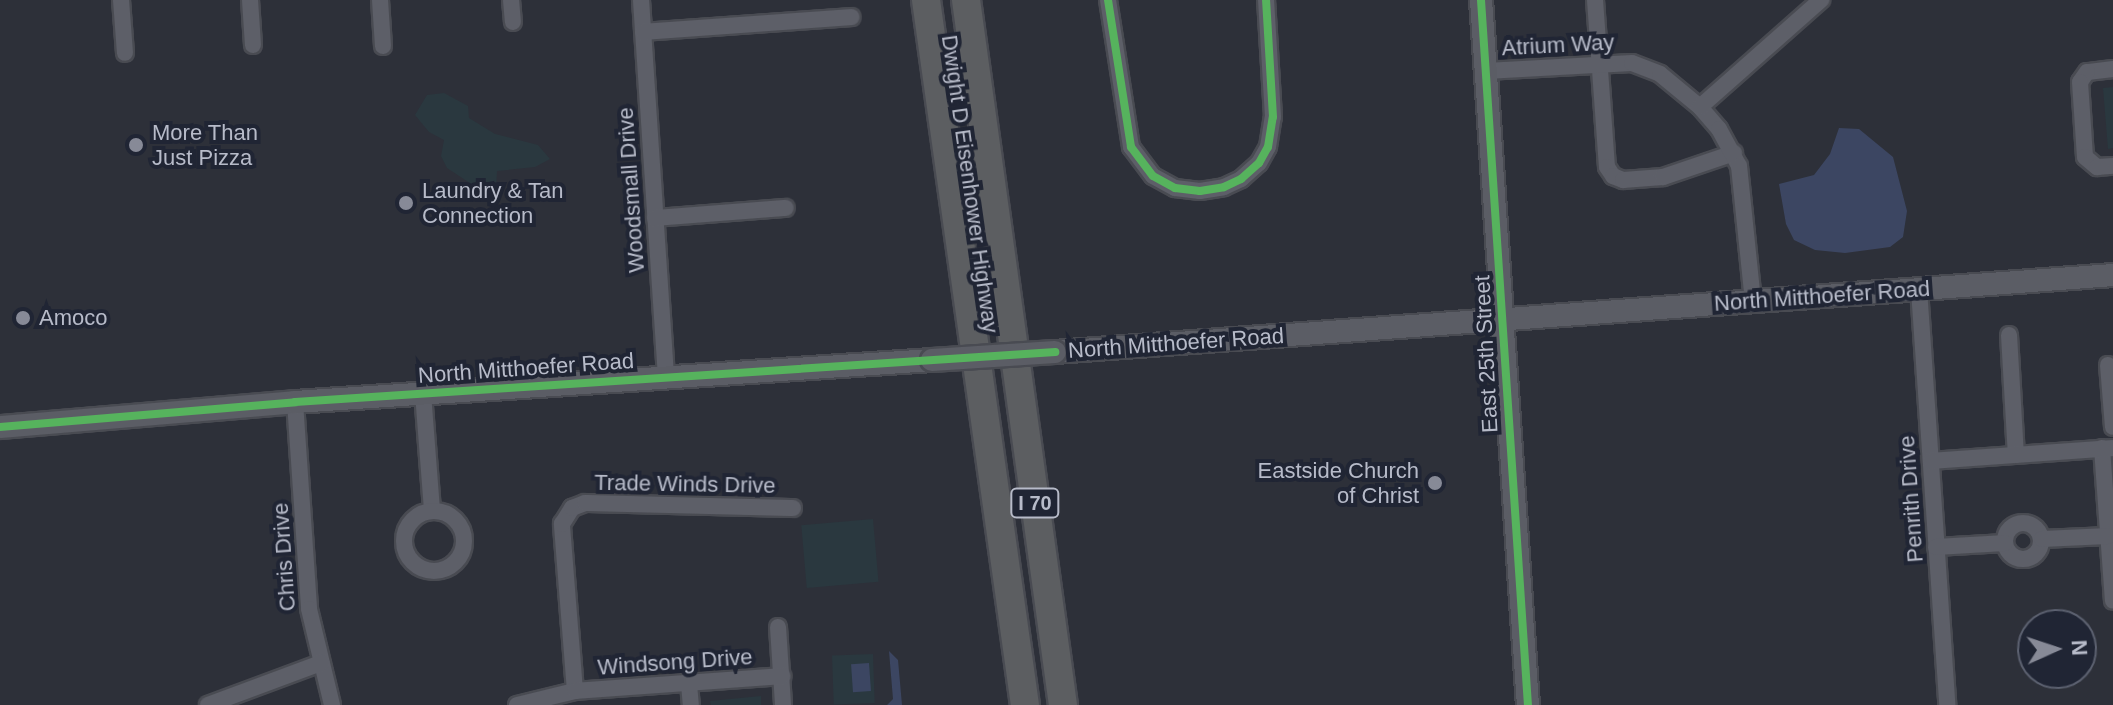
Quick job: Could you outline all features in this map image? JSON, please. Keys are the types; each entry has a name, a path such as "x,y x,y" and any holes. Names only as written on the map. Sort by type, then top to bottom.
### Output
{"highway":[{"name":"Dwight D Eisenhower Highway","path":"926,0 1025,705"},
{"name":"Dwight D Eisenhower Highway","path":"966,0 1063,705"}],"main road":[{"name":"East 25th Street","path":"1481,0 1528,705"},
{"name":"North Mitthoefer Road","path":"0,427 295,402 1055,352 2113,275"}],"street":[{"path":"121,0 125,53"},
{"path":"250,0 253,45"},
{"path":"380,0 383,46"},
{"path":"511,0 513,22"},
{"name":"Woodsmall Drive","path":"641,0 666,376"},
{"path":"1108,0 1131,147 1153,176 1175,188 1194,191 1218,189 1241,179 1259,163 1268,147 1273,117 1266,0"},
{"path":"1595,0 1607,167 1613,176 1623,180 1663,177 1734,153"},
{"path":"1700,107 1821,0"},
{"path":"643,32 851,17"},
{"name":"Atrium Way","path":"1486,71 1623,63 1647,67 1700,107 1734,153 1744,187 1753,301"},
{"path":"2113,69 2087,72 2080,82 2085,157 2097,167 2113,166"},
{"path":"655,218 786,208"},
{"name":"Penrith Drive","path":"1919,289 1947,705"},
{"path":"2009,335 2016,455"},
{"path":"2108,365 2113,427"},
{"path":"423,393 432,511"},
{"name":"Chris Drive","path":"295,402 309,609 332,705"},
{"path":"1931,461 2108,448 2108,536 2113,601"},
{"name":"Trade Winds Drive","path":"575,691 562,524 572,508 585,503 793,508"},
{"path":"2021,522 2037,528 2042,539 2039,551 2022,559 2011,554 2005,543 2007,532 2021,522"},
{"path":"2042,539 2108,536"},
{"path":"1936,547 2005,543"},
{"name":"Windsong Drive","path":"522,704 575,691 782,676 778,627"},
{"path":"208,705 321,663"},
{"path":"782,676 783,705"},
{"path":"689,684 691,705"}],"shaded area":[{"path":"2113,87 2113,148 2108,149 2103,88"},
{"path":"444,93 468,106 469,118 495,134 538,145 550,159 535,167 497,171 496,189 487,201 482,191 447,168 441,156 444,140 429,132 415,115 427,95"},
{"path":"873,519 878,582 807,588 801,525"},
{"path":"873,654 875,703 834,704 832,655"},
{"path":"761,696 761,705 711,705 710,701"}],"water":[{"path":"1839,128 1859,129 1893,157 1907,211 1903,237 1890,247 1845,253 1815,250 1794,240 1786,224 1779,184 1814,175 1830,154"},
{"path":"889,651 898,660 902,705 887,705 893,699"},
{"path":"869,663 871,691 853,692 851,664"}],"cycle path":[{"path":"1108,0 1131,147 1153,176 1175,188 1200,191 1224,187 1241,179 1259,163 1268,147 1273,117 1266,0"},
{"path":"1481,0 1528,705"},
{"path":"0,427 295,402 1055,352"}],"place":[{"name":"More Than Just Pizza","path":"136,145"},
{"name":"Laundry & Tan Connection","path":"406,203"},
{"name":"Amoco","path":"23,318"},
{"name":"Eastside Church of Christ","path":"1435,483"}]}
